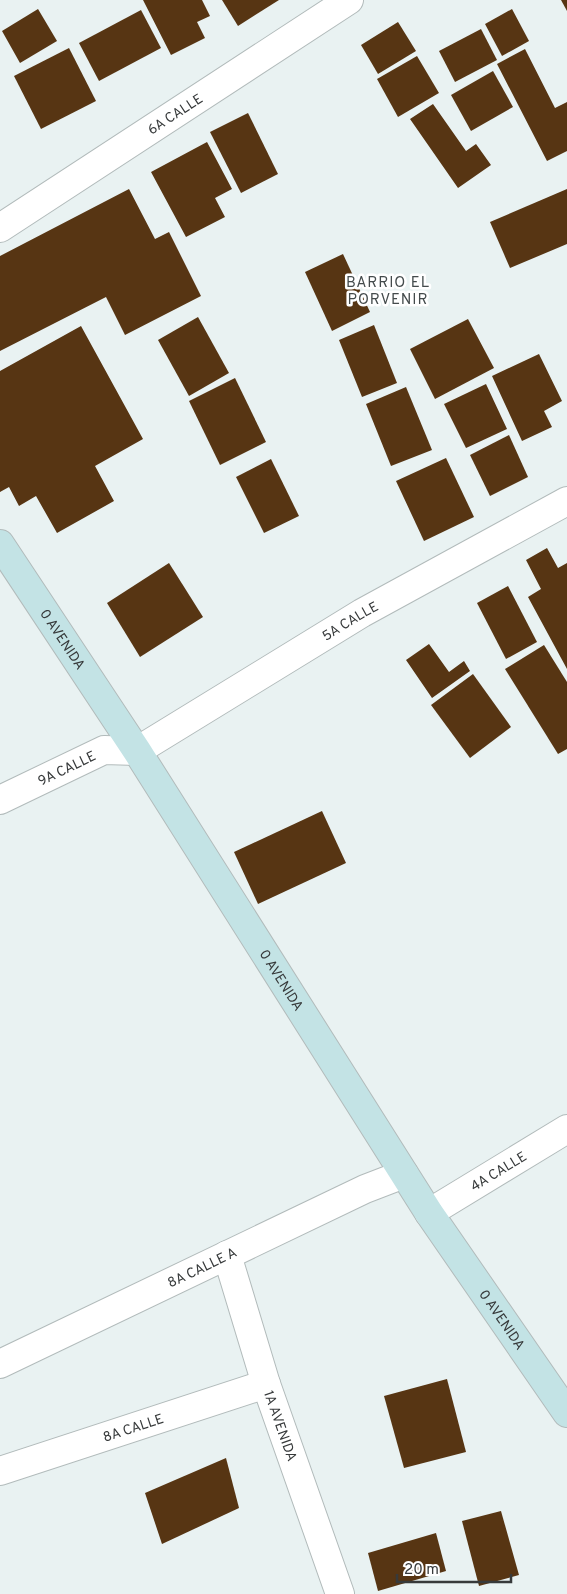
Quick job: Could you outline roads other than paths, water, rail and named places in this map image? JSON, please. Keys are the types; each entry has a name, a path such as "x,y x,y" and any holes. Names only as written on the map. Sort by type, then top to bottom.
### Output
{"street":[{"name":"6A CALLE","path":"0,228 349,0"},
{"name":"5A CALLE","path":"137,750 362,613 567,501"},
{"name":"0 AVENIDA","path":"0,544 137,750 429,1213 567,1414"},
{"name":"9A CALLE","path":"0,800 104,750 137,750"},
{"name":"4A CALLE","path":"429,1213 567,1129"},
{"name":"8A CALLE A","path":"0,1364 365,1189 404,1174"},
{"name":"1A AVENIDA","path":"227,1254 266,1384 340,1594"},
{"name":"8A CALLE","path":"0,1471 266,1384"}],"district":[{"name":"BARRIO EL PORVENIR","path":"388,290"}]}
